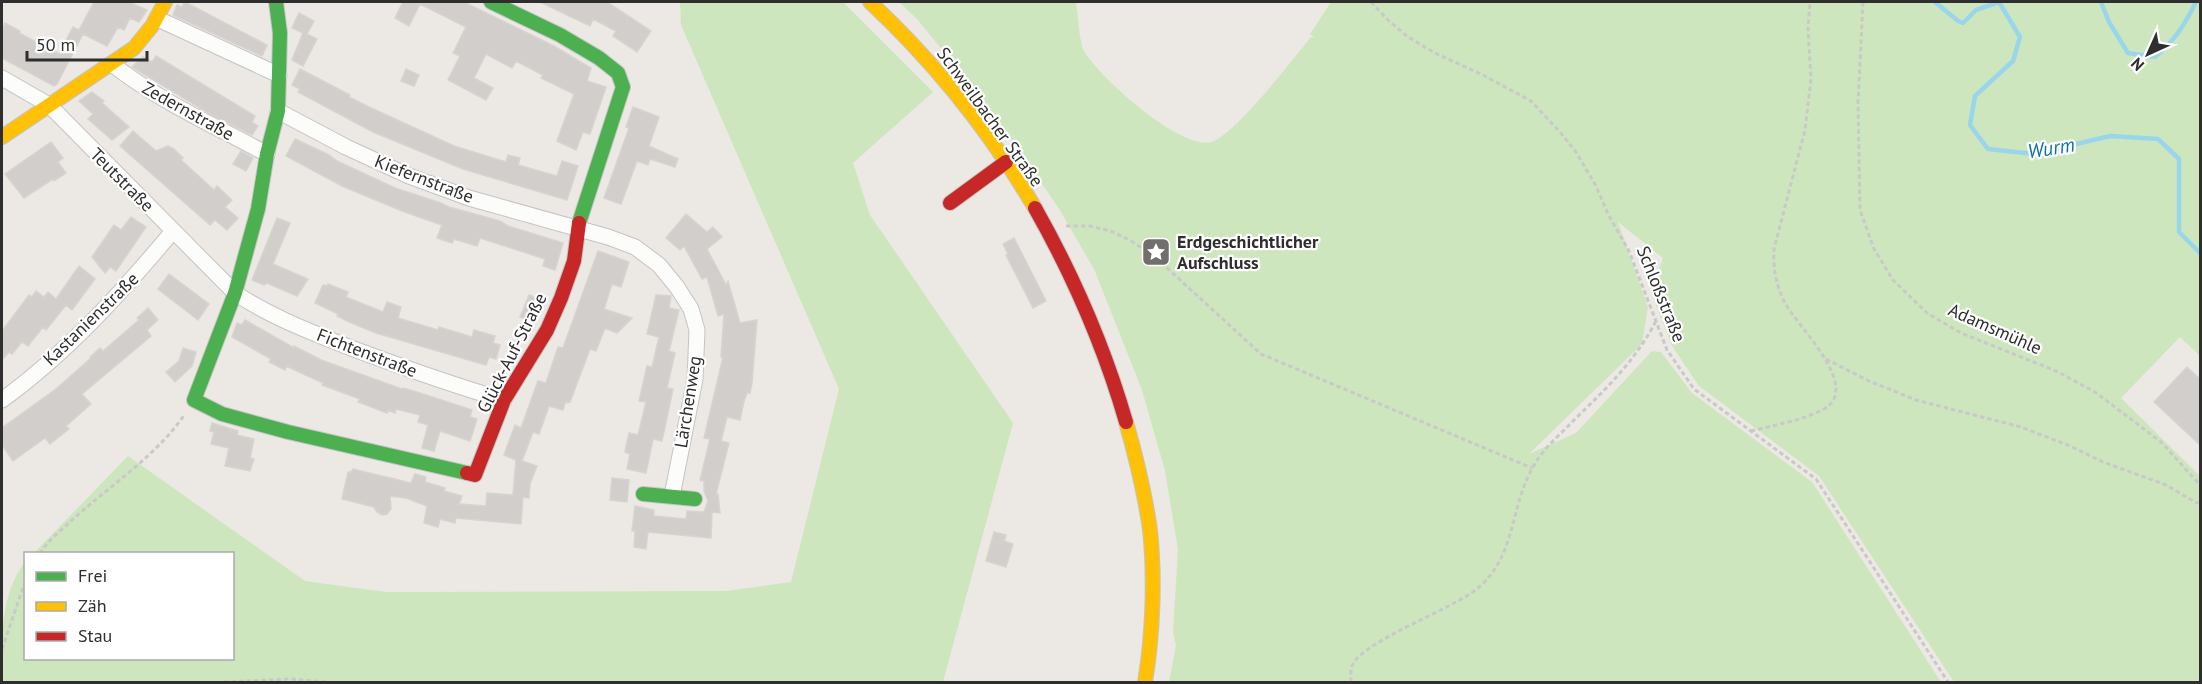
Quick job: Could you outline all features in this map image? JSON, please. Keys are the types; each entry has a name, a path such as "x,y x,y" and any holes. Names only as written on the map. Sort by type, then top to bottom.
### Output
{"street":[{"path":"2,137 134,48 147,36 165,2"},
{"path":"194,400 235,293 258,209 267,154 278,111 280,33 274,2"},
{"name":"Glück-Auf-Straße","path":"194,400 222,414 288,432 475,475 504,400 547,330 557,309 574,261 577,228 623,87 618,73 599,58 560,35 491,2"},
{"name":"Schweilbacher Straße","path":"870,2 918,49 1006,162 1051,234 1081,294 1107,355 1133,443 1151,546 1150,655 1145,682"},
{"path":"158,19 279,75"},
{"name":"Zedernstraße","path":"112,64 131,80 267,154"},
{"name":"Teutstraße","path":"2,78 48,105 235,293"},
{"name":"Kiefernstraße","path":"278,111 346,147 409,176 469,198 577,228"},
{"path":"950,202 1006,162"},
{"name":"Lärchenweg","path":"577,228 635,247 659,265 691,309 697,330 695,378 672,496"},
{"name":"Kastanienstraße","path":"2,400 64,348 130,282 173,231"},
{"name":"Fichtenstraße","path":"235,293 263,312 321,336 448,383 504,400"},
{"path":"643,494 695,499"}],"path":[{"name":"Schloßstraße","path":"1371,2 1408,37 1531,101 1547,116 1576,152 1596,186 1608,214 1629,251 1667,350 1694,389 1816,480 1948,682"},
{"path":"1751,431 1824,410 1833,401 1836,391 1834,377 1825,358 1785,304 1773,269 1774,249 1805,130 1811,79 1808,29 1810,2"},
{"name":"Adamsmühle","path":"1863,2 1857,103 1860,210 1874,249 1893,280 1927,313 1961,333 2056,371 2095,392 2162,442 2200,485"},
{"path":"1051,234 1065,226 1090,226 1112,231 1155,257 1261,354 1532,468"},
{"path":"1351,682 1353,664 1360,657 1377,644 1476,590 1493,572 1504,555 1521,492 1532,468 1556,439 1633,359 1656,320"},
{"path":"1825,358 1869,381 1916,400 2021,427 2103,462 2166,485 2197,503 2200,501"},
{"path":"41,552 44,546 80,512 146,456 177,426 194,400"},
{"path":"2,649 24,585"},
{"path":"224,682 290,679 326,682"}],"green space":[{"path":"680,2 843,2 933,92 853,163 870,215 1013,423 943,682 2,682 2,634 6,603 24,564 24,660 234,660 234,552 35,552 128,456 305,581 386,592 727,591 791,582 839,389 681,25"},
{"path":"899,2 1076,2 1082,47 1092,63 1141,109 1161,124 1180,135 1197,141 1211,142 1221,137 1248,112 1311,37 1315,38 1310,34 1331,2 2200,2 2200,356 2180,337 2121,398 2200,476 2200,682 1954,682 1819,476 1699,386 1672,346 1651,292 1663,258 1618,222 1648,307 1642,344 1529,454 1576,433 1652,351 1661,352 1692,393 1812,482 1941,682 1169,682 1176,645 1173,632 1178,550 1165,471 1142,390 1094,269 1058,207 991,110 917,19"}],"building":[{"path":"94,2 129,2 147,10 139,22 130,18 124,30 118,27 107,46 83,34 54,86 2,58 2,31 5,23 59,54 73,27 79,30"},
{"path":"185,2 267,45 262,56 173,15 177,5 182,7"},
{"path":"403,2 464,2 554,46 591,68 587,81 606,87 590,134 583,132 576,150 557,141 574,94 541,78 543,75 516,61 512,68 486,54 474,78 493,88 486,100 448,80 460,56 453,53 466,27 420,4 409,26 395,18"},
{"path":"540,2 607,2 651,31 637,52 613,36 616,31 593,19 590,26"},
{"path":"299,13 314,21 307,34 317,39 303,66 292,60 303,33 292,28"},
{"path":"156,56 255,116 252,122 258,126 252,135 210,114 132,67 143,57 152,62"},
{"path":"300,69 369,107 454,146 506,162 508,155 520,158 518,165 557,176 562,161 578,166 567,200 463,169 373,132 298,92 300,89 292,85"},
{"path":"406,69 419,75 414,86 401,81"},
{"path":"92,92 129,127 112,140 88,119 93,114 79,101"},
{"path":"633,107 659,117 649,146 678,159 675,167 650,159 648,165 637,161 621,204 604,198 629,128 626,127"},
{"path":"133,131 156,151 168,146 174,149 183,158 181,160 214,190 217,186 232,200 225,207 238,218 227,230 215,220 210,225 120,146"},
{"path":"295,139 395,188 563,243 555,270 543,266 545,259 480,238 477,246 454,239 452,243 437,238 442,225 342,186 286,156"},
{"path":"51,142 63,158 58,162 66,173 24,198 5,174"},
{"path":"241,151 253,158 246,171 233,164"},
{"path":"686,214 707,232 713,227 722,237 707,249 726,285 728,281 740,323 757,320 752,383 750,393 747,393 744,401 740,420 727,417 721,441 729,443 716,494 718,494 720,513 712,512 711,538 648,532 646,549 634,547 635,531 632,531 635,506 654,510 654,516 686,519 687,511 704,512 708,501 704,491 704,481 700,480 710,439 704,438 723,357 721,357 724,314 718,316 707,277 702,279 684,246 680,250 666,238"},
{"path":"131,217 146,227 116,271 110,267 105,273 92,257 114,225 121,230"},
{"path":"277,218 290,223 273,264 308,279 297,296 267,283 264,285 252,280"},
{"path":"1014,238 1046,301 1033,308 1006,255 1008,254 1003,244"},
{"path":"598,251 629,262 621,287 612,284 604,309 632,318 617,333 605,328 596,351 590,349 570,402 565,403 563,410 549,406 539,434 533,432 522,461 537,466 530,484 529,498 523,497 521,524 456,518 455,523 440,519 438,527 424,523 427,506 406,498 390,496 391,509 387,514 382,515 374,507 342,499 348,472 353,469 411,483 415,474 426,477 425,482 462,496 459,504 486,506 487,493 513,495 516,460 504,455 515,425 521,428 538,381 546,383 558,347 563,348"},
{"path":"79,266 95,279 72,310 66,305 46,330 43,327 28,346 22,342 12,354 9,352 2,360 2,331 29,295 32,297 36,291 44,297 48,292 56,299"},
{"path":"169,274 209,304 198,320 158,289"},
{"path":"328,284 348,292 346,297 383,312 387,302 401,307 398,318 472,337 474,330 495,336 493,343 500,345 496,359 489,357 486,365 376,333 347,321 315,303 323,285"},
{"path":"529,295 543,300 533,322 520,317"},
{"path":"656,295 671,296 669,308 679,310 669,351 675,353 667,388 673,389 662,441 653,439 646,473 627,469 630,454 625,452 629,433 638,435 646,402 639,401 647,366 652,367 659,337 647,334"},
{"path":"148,308 158,320 147,330 151,336 82,394 91,404 66,426 69,429 50,444 45,438 13,461 2,445 2,428 56,389 100,348 103,351 139,320 137,318"},
{"path":"245,320 294,348 294,346 321,360 402,389 472,410 470,417 477,419 470,441 440,431 434,451 422,448 428,425 418,422 420,415 396,409 395,413 388,410 387,413 358,402 360,399 322,385 323,383 286,366 285,370 269,362 271,359 232,337 237,323 242,325"},
{"path":"183,348 196,352 192,366 175,382 166,372 179,361"},
{"path":"2187,367 2200,379 2200,445 2154,402"},
{"path":"212,423 238,431 237,435 254,439 250,458 254,459 250,471 225,466 229,448 211,444 214,432 210,431"},
{"path":"612,478 629,480 627,502 610,500"},
{"path":"994,532 1006,535 1004,541 1013,544 1006,567 986,561"}],"waterway":[{"path":"1935,2 1963,23 1976,10 1999,2"},
{"name":"Wurm","path":"1999,2 2020,37 2013,61 1975,96 1970,125 1988,149 2034,154 2110,136 2158,139 2179,159 2179,232 2200,253"},
{"name":"Wurm","path":"2101,2 2109,22 2128,53 2155,57 2178,32 2196,2"}],"traffic: fast":[{"path":"276,2 280,33 278,111 267,154 258,209 235,293 194,400 222,414 288,432 467,473"},
{"path":"491,2 560,35 599,58 618,73 623,87 579,223"},
{"path":"643,494 695,499"}],"traffic: slow":[{"path":"2,137 134,48 152,26 165,2"},
{"path":"870,2 917,49 960,99 1000,153 1035,208"},
{"path":"1126,422 1143,489 1152,548 1151,626 1145,682"}],"traffic: jam":[{"path":"950,203 1006,162"},
{"path":"1035,208 1087,312 1126,422"},
{"path":"467,473 475,475 504,400 547,330 574,261 579,223"}],"place":[{"name":"Erdgeschichtlicher Aufschluss","path":"1156,252"}]}
